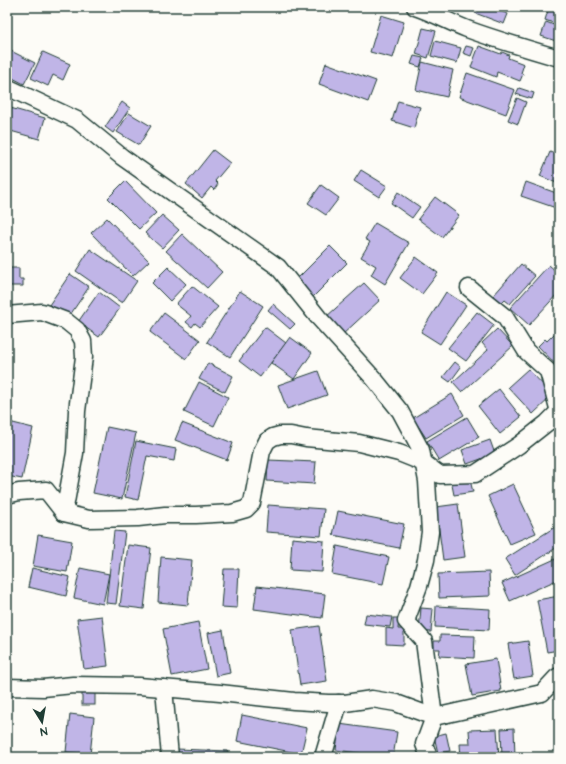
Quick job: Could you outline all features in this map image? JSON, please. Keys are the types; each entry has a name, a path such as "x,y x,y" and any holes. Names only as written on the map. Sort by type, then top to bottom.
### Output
{"street":[{"path":"415,7 430,12 467,29 559,58"},
{"path":"7,87 77,120 122,157 278,267 318,317 375,380 400,411 421,450 427,481 430,532 426,560 406,621 424,641 434,718 424,744 429,757"},
{"path":"7,495 19,492 46,490 64,513 89,519 131,518 165,515 196,516 232,513 246,509 252,503 262,451 267,441 280,435 359,443 399,453 424,463 440,475 475,474 519,445 559,412 548,371 526,351 505,317 469,288"},
{"path":"7,315 42,312 66,321 77,330 83,342 84,357 77,411 75,453 64,513"},
{"path":"7,687 43,688 80,686 139,686 220,692 294,701 328,703 345,703 372,699 396,703 434,718 542,693 559,676"},
{"path":"164,688 170,757"},
{"path":"323,757 339,703"}],"building":[{"path":"477,7 490,7 508,14 504,24 475,13"},
{"path":"549,7 559,7 559,25 545,20"},
{"path":"381,15 404,22 393,58 370,52"},
{"path":"546,22 559,27 559,42 541,36"},
{"path":"423,28 436,31 428,58 416,54"},
{"path":"435,41 461,48 457,63 431,56"},
{"path":"466,46 474,48 471,56 463,53"},
{"path":"479,46 501,54 502,52 509,55 508,58 524,64 521,73 523,74 520,81 497,72 496,77 471,67"},
{"path":"7,49 35,63 24,84 7,75"},
{"path":"43,52 70,64 63,80 53,75 48,86 31,78"},
{"path":"414,56 423,58 420,67 411,64"},
{"path":"422,62 453,70 447,97 416,90"},
{"path":"326,63 376,81 368,102 319,84"},
{"path":"467,73 515,90 506,114 459,97"},
{"path":"519,88 534,93 532,99 516,94"},
{"path":"517,98 526,102 518,124 508,120"},
{"path":"398,101 420,107 414,128 392,121"},
{"path":"122,102 130,108 113,133 105,127"},
{"path":"7,107 45,118 39,139 7,130"},
{"path":"129,113 151,126 139,145 117,132"},
{"path":"213,150 230,163 215,181 218,184 214,190 211,187 202,198 186,184"},
{"path":"550,152 559,156 559,184 540,176"},
{"path":"361,170 387,186 379,197 354,181"},
{"path":"125,181 156,213 139,229 108,198"},
{"path":"526,182 559,194 559,209 521,196"},
{"path":"321,185 339,198 326,215 308,203"},
{"path":"398,192 420,207 412,218 391,203"},
{"path":"435,197 459,215 442,237 418,219"},
{"path":"162,215 179,230 162,248 145,233"},
{"path":"107,218 149,261 133,276 91,233"},
{"path":"375,223 409,243 385,284 371,275 376,266 361,257 370,242 365,239"},
{"path":"182,234 222,272 207,288 166,251"},
{"path":"330,246 347,263 313,297 296,280"},
{"path":"90,249 137,281 122,303 76,271"},
{"path":"416,257 438,273 422,294 400,278"},
{"path":"521,264 535,276 510,304 505,300 501,304 493,296"},
{"path":"549,265 559,274 559,292 529,325 510,308"},
{"path":"168,267 186,284 170,301 152,283"},
{"path":"7,268 19,268 19,279 23,279 23,286 7,286"},
{"path":"70,274 89,287 68,318 49,305"},
{"path":"364,283 380,300 342,335 326,317"},
{"path":"192,286 218,307 200,327 195,323 192,327 186,322 191,316 176,304"},
{"path":"240,291 263,306 230,357 207,342"},
{"path":"99,292 120,308 99,337 78,322"},
{"path":"446,292 466,305 440,344 421,332"},
{"path":"273,304 295,324 290,329 268,310"},
{"path":"477,312 494,325 466,361 448,348"},
{"path":"164,313 200,340 186,359 150,332"},
{"path":"265,327 286,343 260,377 239,361"},
{"path":"497,329 513,346 462,392 453,382 488,350 482,343"},
{"path":"559,329 559,368 538,346 545,339 547,341"},
{"path":"290,337 312,353 294,379 271,363"},
{"path":"455,362 461,367 450,382 443,377"},
{"path":"208,363 233,376 225,392 199,379"},
{"path":"528,369 553,395 533,414 508,387"},
{"path":"318,371 327,395 287,409 278,385"},
{"path":"199,382 228,397 214,426 184,412"},
{"path":"499,389 521,417 500,434 478,406"},
{"path":"452,394 464,415 426,438 413,418"},
{"path":"467,417 479,437 439,461 427,441"},
{"path":"9,422 33,428 22,479 7,476 7,433"},
{"path":"182,423 233,443 227,460 175,440"},
{"path":"107,427 136,433 122,499 93,493"},
{"path":"490,440 495,454 467,464 462,450"},
{"path":"136,441 176,449 174,461 147,456 138,500 125,497"},
{"path":"268,460 316,462 314,484 267,481"},
{"path":"469,476 473,492 454,495 451,480"},
{"path":"513,484 536,533 510,544 488,496"},
{"path":"458,504 465,557 443,560 436,507"},
{"path":"268,505 324,509 321,536 266,532"},
{"path":"338,511 404,524 399,548 333,535"},
{"path":"555,527 559,534 559,546 515,575 505,559"},
{"path":"114,531 125,532 116,604 106,603"},
{"path":"38,535 72,541 67,572 33,566"},
{"path":"292,538 324,541 322,572 290,570"},
{"path":"128,545 151,548 144,609 120,606"},
{"path":"337,546 389,557 383,584 332,574"},
{"path":"161,557 192,560 188,605 158,602"},
{"path":"555,559 559,567 559,579 510,601 502,583"},
{"path":"32,568 70,577 66,596 28,587"},
{"path":"80,568 109,574 103,604 74,598"},
{"path":"224,569 239,569 237,608 221,607"},
{"path":"489,572 490,596 439,598 438,574"},
{"path":"257,586 325,594 322,618 254,609"},
{"path":"559,596 559,650 547,652 537,600"},
{"path":"436,606 490,609 489,630 435,627"},
{"path":"421,608 433,609 431,632 419,631"},
{"path":"366,614 392,617 390,627 364,624"},
{"path":"102,616 108,666 84,669 77,619"},
{"path":"393,618 399,618 398,629 404,629 404,645 386,644 386,628 393,629"},
{"path":"198,622 207,669 172,676 163,629"},
{"path":"319,626 327,681 300,685 292,630"},
{"path":"223,630 230,673 216,676 208,633"},
{"path":"440,635 475,636 474,658 439,656 440,649 434,649 434,641 440,641"},
{"path":"528,641 533,676 514,679 508,644"},
{"path":"496,659 501,691 472,696 466,664"},
{"path":"82,693 95,693 95,705 82,705"},
{"path":"70,714 94,717 90,755 66,752"},
{"path":"242,715 307,728 301,754 237,741"},
{"path":"339,724 397,732 393,757 336,750"},
{"path":"514,728 515,757 502,757 501,729"},
{"path":"497,729 499,757 461,757 460,744 470,744 469,730"},
{"path":"446,733 450,751 438,753 434,736"},
{"path":"176,749 228,751 227,757 176,757"}]}
